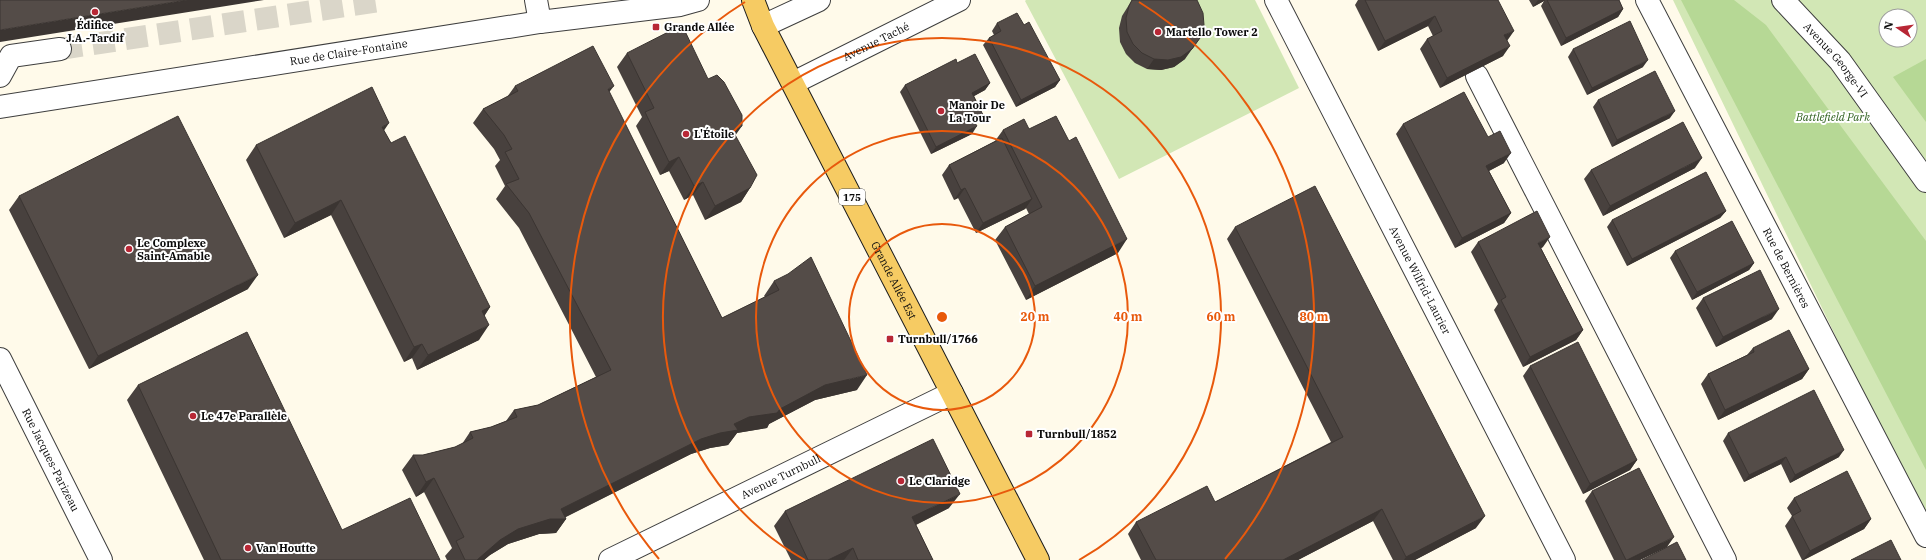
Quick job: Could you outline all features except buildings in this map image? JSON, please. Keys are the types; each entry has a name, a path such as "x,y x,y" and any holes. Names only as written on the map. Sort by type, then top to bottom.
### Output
{"main road":[{"name":"Grande Allée Est","path":"753,0 763,26 1038,560"}],"street":[{"path":"536,0 540,22"},
{"name":"Rue de Claire-Fontaine","path":"0,103 540,22 670,7 698,0"},
{"path":"763,26 819,0"},
{"name":"Avenue Taché","path":"793,83 960,0"},
{"name":"Avenue Wilfrid-Laurier","path":"1276,0 1564,560"},
{"name":"Rue de Bernières","path":"1647,0 1926,536"},
{"name":"Avenue George-VI","path":"1783,0 1840,61 1926,181"},
{"path":"0,76 11,56 60,49"},
{"path":"1477,76 1725,560"},
{"name":"Rue Jacques-Parizeau","path":"0,359 101,560"},
{"name":"Avenue Turnbull","path":"610,560 952,393"}],"green space":[{"path":"1255,0 1299,88 1119,179 1025,1"},
{"name":"Battlefield Park","path":"1673,0 1926,0 1926,523"},
{"path":"1681,0 1734,0 1766,25 1926,241 1926,470"},
{"path":"1926,59 1926,122 1893,77"}],"tunnel":[{"path":"60,49 386,0"}],"place":[{"name":"Édifice J.A.-Tardif","path":"95,12"},
{"name":"Grande Allée","path":"656,27"},
{"name":"Martello Tower 2","path":"1158,32"},
{"name":"Manoir De La Tour","path":"941,111"},
{"name":"L'Étoile","path":"686,134"},
{"name":"Le Complexe Saint-Amable","path":"129,249"},
{"name":"Turnbull/1766","path":"890,339"},
{"name":"Le 47e Parallèle","path":"193,416"},
{"name":"Turnbull/1852","path":"1029,434"},
{"name":"Le Claridge","path":"901,481"},
{"name":"Van Houtte","path":"248,548"}]}
